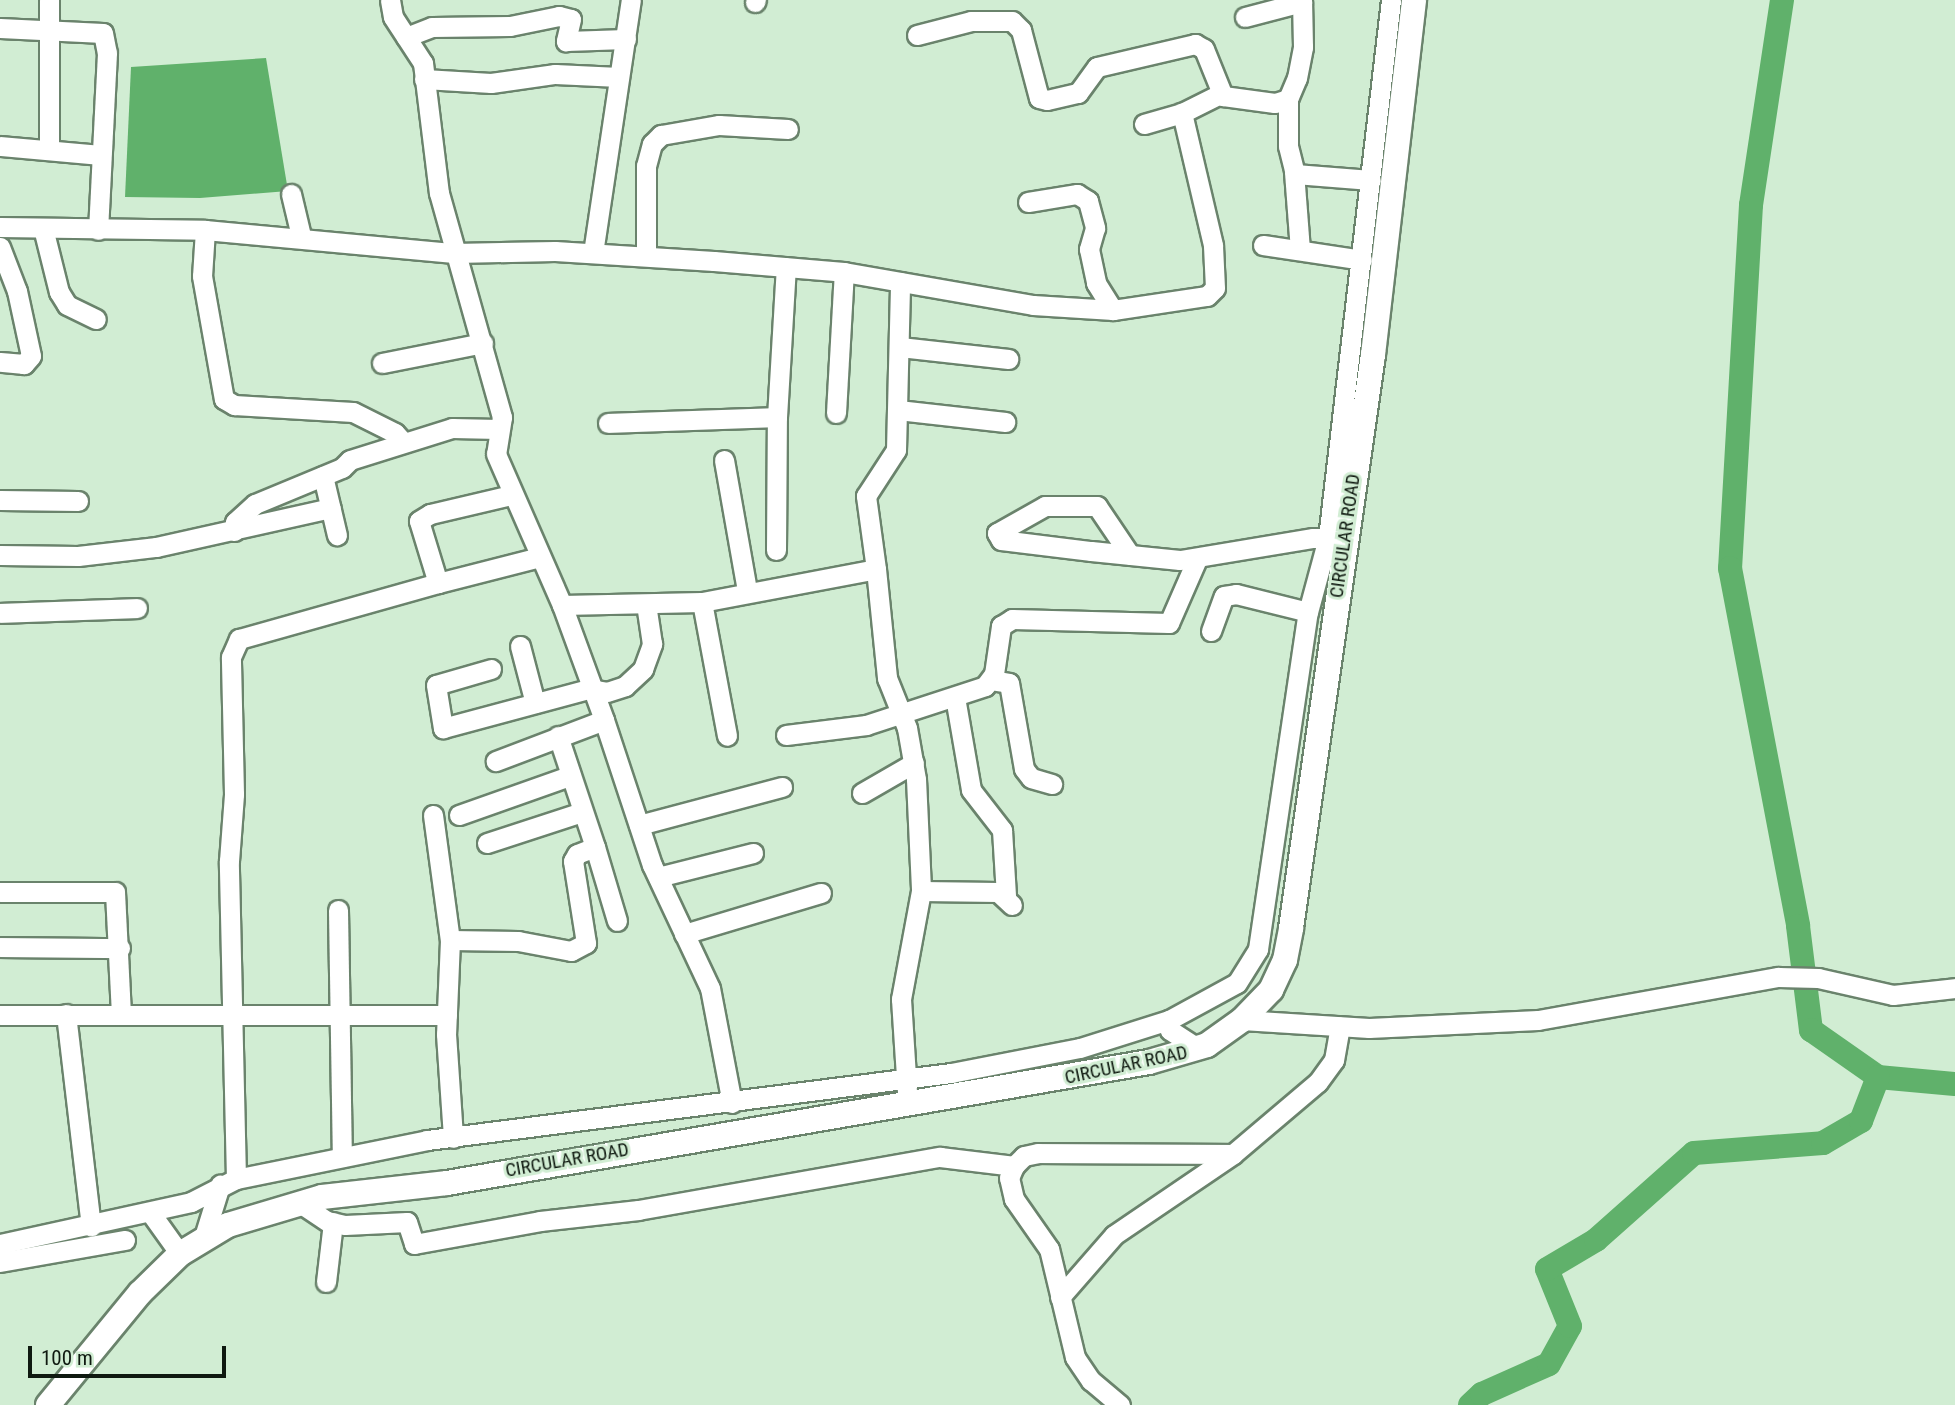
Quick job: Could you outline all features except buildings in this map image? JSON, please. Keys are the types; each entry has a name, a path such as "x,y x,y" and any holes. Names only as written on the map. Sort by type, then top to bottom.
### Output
{"main road":[{"name":"CIRCULAR ROAD","path":"48,1405 139,1293 180,1254 228,1224 300,1203 447,1183 907,1090 999,1089 1199,1049 1242,1020 1271,990 1285,960 1336,538 1390,225 1414,0"}],"street":[{"path":"49,0 49,150"},
{"path":"390,0 393,17 418,51 439,193 502,417 496,454 511,495 562,605 589,689 604,720 658,877 710,988 732,1103"},
{"path":"593,253 631,0"},
{"path":"0,1244 91,1227 191,1202 228,1182 342,1157 453,1138 732,1103 907,1090 1080,1048 1169,1020 1237,983 1258,949 1308,612 1336,538 1362,260 1391,0"},
{"path":"1245,17 1302,1 1303,47 1288,99 1288,146 1294,172 1300,250"},
{"path":"406,37 432,27 510,26 559,16 571,19 566,41 626,39"},
{"path":"917,35 984,20 1017,23 1038,96 1047,100 1078,93 1097,67 1195,44 1204,49 1220,94"},
{"path":"0,29 103,33 107,53 98,230"},
{"path":"424,79 491,83 555,74 619,77"},
{"path":"1144,124 1182,113 1220,94 1264,104 1288,99"},
{"path":"0,227 205,230 301,236 454,253 593,253 646,256 844,272 1033,305 1113,310 1207,296 1215,288 1213,245 1182,113"},
{"path":"646,256 646,166 652,144 661,135 719,125 788,129"},
{"path":"0,146 100,155"},
{"path":"1294,172 1300,177 1371,180"},
{"path":"291,194 301,236"},
{"path":"1028,202 1077,194 1088,201 1095,228 1089,249 1096,283 1113,310"},
{"path":"43,228 59,292 67,305 96,319"},
{"path":"205,230 202,276 224,399 234,405 353,412 395,433 403,442"},
{"path":"1263,244 1362,260"},
{"path":"0,247 17,291 31,356 24,364 0,362"},
{"path":"776,550 777,417 786,267"},
{"path":"836,412 844,272"},
{"path":"900,282 896,450 866,496 887,678 902,714 914,764 921,891 901,999 907,1090"},
{"path":"382,363 483,343"},
{"path":"900,347 1008,359"},
{"path":"898,410 1005,422"},
{"path":"608,423 777,417"},
{"path":"234,531 235,522 255,504 323,476 350,460 452,428 499,429"},
{"path":"724,460 747,591"},
{"path":"323,476 337,534"},
{"path":"438,583 419,521 430,514 511,495"},
{"path":"0,500 78,501"},
{"path":"1130,555 1097,506 1045,506 997,533 1001,540 1130,555 1197,559 1336,538"},
{"path":"0,555 78,556 131,551 331,508"},
{"path":"203,1240 228,1182 234,1015 229,860 234,794 231,657 239,639 540,557"},
{"path":"991,680 1005,622 1026,617 1169,623 1197,559"},
{"path":"562,605 702,602 747,591 876,569"},
{"path":"1211,631 1224,597 1236,594 1308,612"},
{"path":"702,602 727,736"},
{"path":"491,668 436,685 443,728 589,689 607,692 625,686 643,669 652,644 646,604"},
{"path":"0,613 137,608"},
{"path":"520,646 536,703"},
{"path":"786,735 866,725 955,697 991,680 1009,683 1024,769 1031,778 1052,784"},
{"path":"921,891 974,889 1009,901 1002,830 971,790 955,697"},
{"path":"496,761 604,720"},
{"path":"558,736 617,922"},
{"path":"862,793 914,764"},
{"path":"459,815 569,776"},
{"path":"639,825 782,787"},
{"path":"486,843 582,812"},
{"path":"433,815 450,940 446,1015 453,1138"},
{"path":"450,940 518,940 581,950 586,943 576,899 573,861 577,854 595,847"},
{"path":"658,877 753,853"},
{"path":"0,892 110,889 119,898 121,1014"},
{"path":"684,934 821,893"},
{"path":"338,910 342,1157"},
{"path":"0,947 120,947"},
{"path":"1242,1020 1340,1027 1574,1017 1640,999 1777,977 1818,978 1893,995 1955,988"},
{"path":"0,1014 446,1015"},
{"path":"66,1014 91,1227"},
{"path":"1169,1020 1170,1030 1199,1049"},
{"path":"1060,1297 1114,1235 1233,1154 1318,1082 1334,1060 1340,1027"},
{"path":"1120,1405 1091,1381 1075,1357 1049,1248 1014,1199 1009,1178 1014,1166 1024,1156 1038,1153 1233,1154"},
{"path":"300,1203 333,1222 407,1222 414,1244 540,1220 638,1210 940,1157 1014,1166"},
{"path":"150,1212 180,1254"},
{"path":"326,1282 333,1222"},
{"path":"0,1262 125,1240"}],"shaded area":[{"path":"266,58 288,191 200,198 125,197 131,67"}],"waterway":[{"path":"1782,0 1751,205 1730,568 1798,926 1811,1030 1878,1077 1955,1084"},
{"path":"1470,1405 1482,1394 1549,1364 1570,1326 1547,1269 1596,1240 1694,1153 1823,1143 1861,1121 1878,1077"}]}
